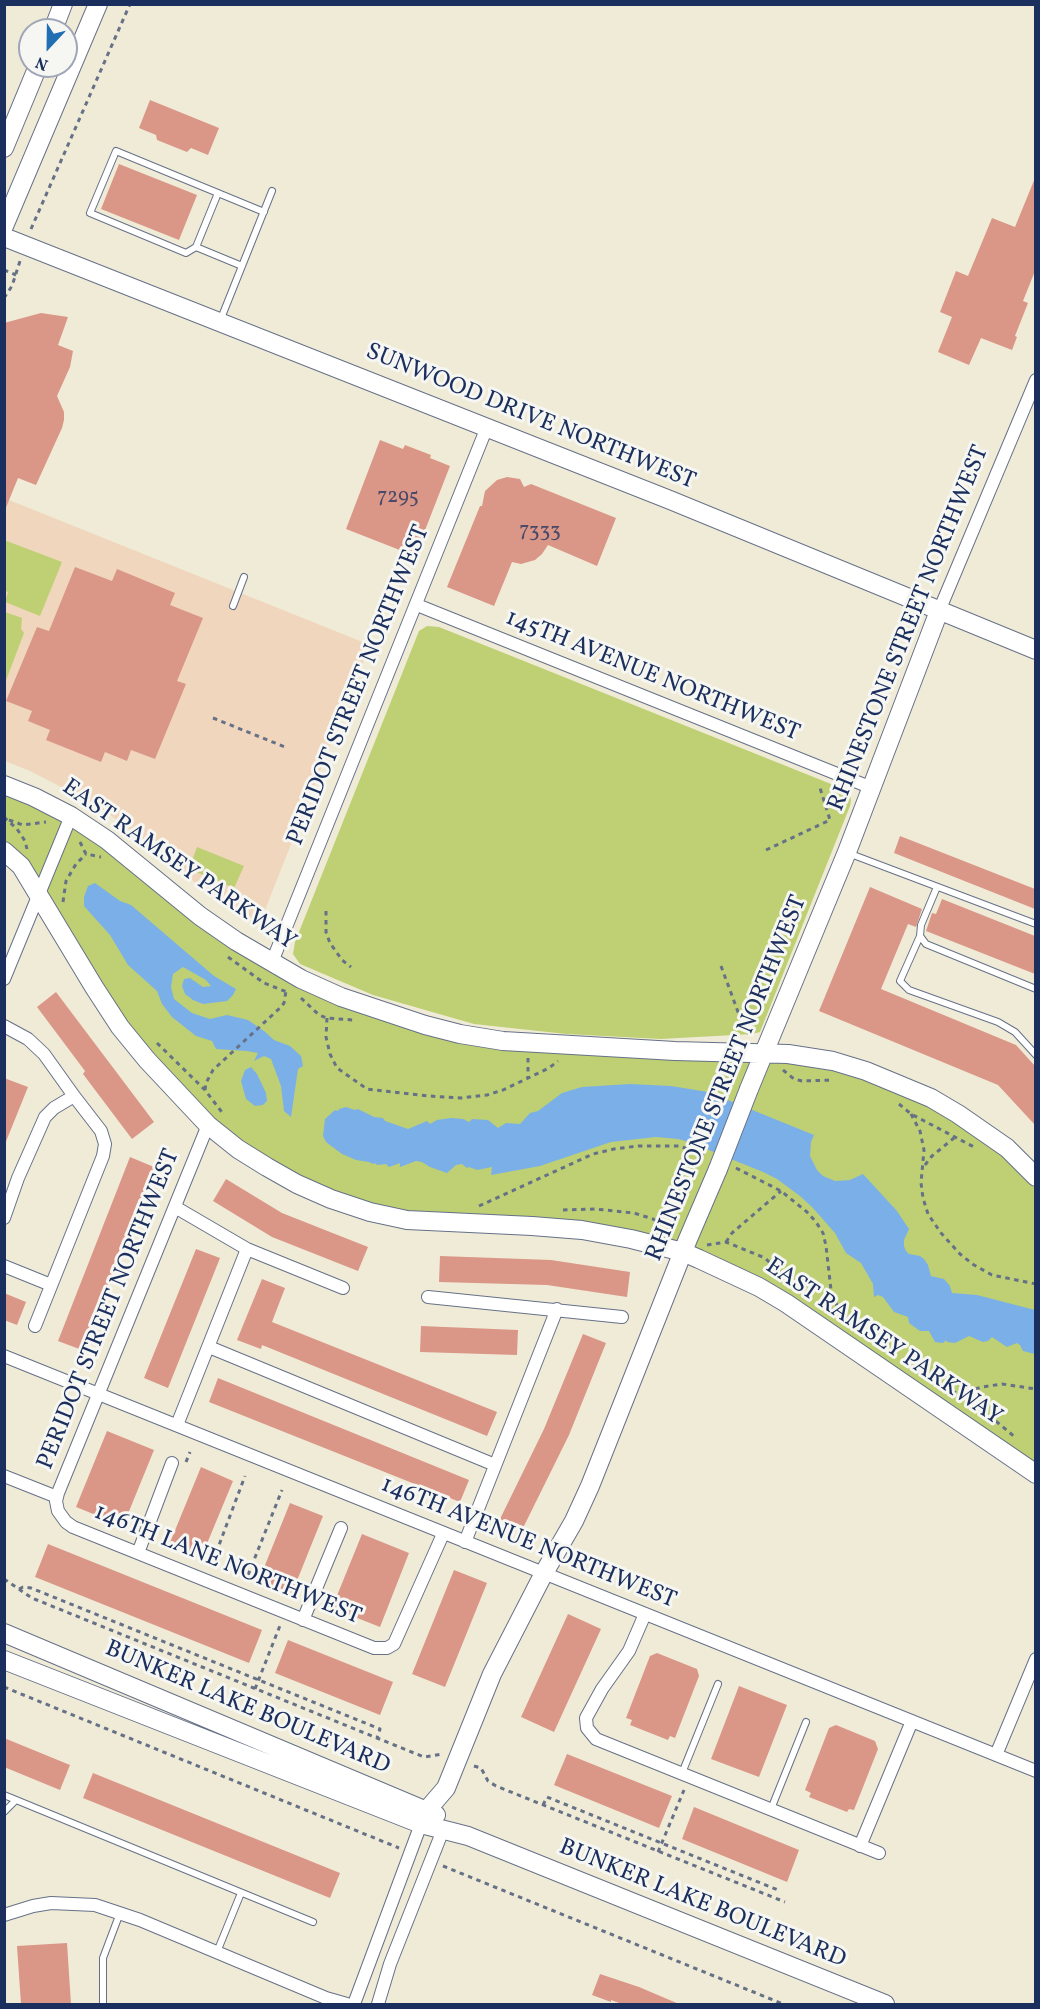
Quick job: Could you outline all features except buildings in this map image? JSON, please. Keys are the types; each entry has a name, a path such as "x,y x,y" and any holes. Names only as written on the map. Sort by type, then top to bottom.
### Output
{"street":[{"path":"4,226 98,4"},
{"path":"4,148 33,78"},
{"name":"SUNWOOD DRIVE NORTHWEST","path":"4,237 487,427 1035,650"},
{"name":"RHINESTONE STREET NORTHWEST","path":"354,2004 424,1817 447,1788 492,1674 544,1573 574,1521 590,1486 717,1163 847,852 939,611 1035,380"},
{"name":"PERIDOT STREET NORTHWEST","path":"272,962 487,427"},
{"name":"145TH AVENUE NORTHWEST","path":"417,605 872,788"},
{"name":"EAST RAMSEY PARKWAY","path":"4,785 34,797 69,822 107,840 200,916 236,941 289,972 341,997 386,1014 460,1034 503,1041 760,1062 788,1054 833,1061 866,1071 931,1098 1007,1148 1035,1177"},
{"path":"4,979 7,964 69,822"},
{"name":"EAST RAMSEY PARKWAY","path":"4,851 21,866 41,890 120,1027 147,1060 208,1125 238,1149 297,1184 370,1212 407,1220 582,1230 685,1246 786,1303 1035,1474"},
{"path":"4,1026 28,1039 44,1054 102,1131 105,1144 103,1156 35,1326"},
{"path":"4,1218 18,1178 45,1117 54,1108 74,1096"},
{"name":"PERIDOT STREET NORTHWEST","path":"58,1511 57,1497 208,1125"},
{"path":"175,1207 247,1249 343,1288"},
{"path":"177,1425 247,1249"},
{"path":"4,1266 51,1285"},
{"path":"428,1297 622,1317"},
{"path":"465,1542 557,1309"},
{"path":"209,1347 495,1465"},
{"name":"146TH AVENUE NORTHWEST","path":"4,1356 1035,1771"},
{"path":"138,1553 172,1463"},
{"path":"4,1476 57,1497"},
{"name":"146TH LANE NORTHWEST","path":"58,1511 73,1527 374,1648 387,1648 394,1644 443,1534"},
{"path":"303,1620 341,1528"},
{"path":"645,1614 629,1651 602,1689 586,1718 587,1728 596,1739 879,1853"},
{"name":"BUNKER LAKE BOULEVARD","path":"4,1633 468,1836 885,2004"},
{"path":"996,1755 1035,1659"},
{"name":"BUNKER LAKE BOULEVARD","path":"4,1660 424,1817"},
{"path":"860,1846 912,1721"},
{"name":"RHINESTONE STREET NORTHWEST","path":"378,2004 390,1964 445,1826 447,1788"},
{"path":"4,1915 51,1903 95,1905 120,1912 326,1998 347,2004"}],"lane":[{"path":"218,193 196,247 186,253 90,213 116,151 218,193 264,212"},
{"path":"220,322 272,191"},
{"path":"196,247 242,266"},
{"path":"233,606 244,577"},
{"path":"847,852 1035,924"},
{"path":"937,887 921,925 920,936 900,981 909,990 998,1022 1015,1032 1035,1055"},
{"path":"920,936 926,945 1035,989"},
{"path":"686,1776 718,1683"},
{"path":"771,1809 806,1722"},
{"path":"4,1795 313,1922"},
{"path":"4,1812 16,1800"},
{"path":"217,1952 241,1893"},
{"path":"102,2004 103,1959 120,1912"}],"path":[{"path":"34,220 40,211 41,202 130,4"},
{"path":"4,270 16,275 4,298"},
{"path":"213,718 285,747"},
{"path":"766,850 830,820 820,788"},
{"path":"6,818 23,825 42,824 52,819 69,822 86,854"},
{"path":"6,818 25,841 28,850"},
{"path":"65,908 63,902 66,880 76,864 86,854 104,858"},
{"path":"41,890 63,902"},
{"path":"326,911 326,932 330,943 342,960 351,967"},
{"path":"225,955 264,982 292,994"},
{"path":"721,966 744,1028 749,1034"},
{"path":"192,1108 205,1090 213,1070 281,1008 289,972"},
{"path":"299,997 319,1015 361,1022"},
{"path":"327,1018 326,1036 330,1054 337,1068 367,1089 461,1098 487,1095 503,1090 549,1068 558,1061 548,1060"},
{"path":"153,1040 205,1090 231,1122"},
{"path":"518,1054 528,1057 528,1077"},
{"path":"760,1062 782,1069 794,1079 802,1081 837,1080"},
{"path":"893,1099 911,1114 981,1151"},
{"path":"911,1114 920,1131 924,1150 921,1183 923,1198 928,1214 940,1233 960,1254 992,1275 1035,1284"},
{"path":"924,1167 932,1156 954,1138"},
{"path":"477,1207 593,1154 638,1146 679,1146 717,1163 749,1173 781,1191 807,1212 822,1233 826,1246 831,1290 840,1313"},
{"path":"726,1242 732,1233 781,1191"},
{"path":"563,1210 595,1209 634,1213 653,1219 665,1226 671,1235 685,1246 726,1242 765,1258 801,1293"},
{"path":"819,1304 840,1313 868,1337"},
{"path":"898,1357 924,1376"},
{"path":"958,1394 982,1386 1002,1384 1035,1389"},
{"path":"937,1388 972,1401 1022,1443"},
{"path":"213,1561 244,1476"},
{"path":"248,1575 282,1490"},
{"path":"4,1579 32,1598 377,1738 424,1756 441,1753 481,1768 488,1781 496,1786 785,1902"},
{"path":"19,1589 31,1588 380,1729 377,1738"},
{"path":"255,1689 285,1612"},
{"path":"4,1687 404,1850"},
{"path":"658,1852 686,1776"},
{"path":"543,1805 547,1797 778,1890"},
{"path":"438,1864 783,2004"}],"shaded area":[{"path":"4,498 370,645 259,925 253,924 198,885 98,806 30,771 5,761"}],"green space":[{"path":"4,540 62,562 40,616 5,602 8,592 5,591"},
{"path":"5,612 22,618 21,629 24,633 5,683"},
{"path":"427,626 439,627 846,790 850,794 850,806 760,1032 661,1039 566,1034 474,1024 373,995 300,964 293,954 295,942 419,631"},
{"path":"4,794 42,810 98,842 161,893 399,1023 789,1061 844,1071 917,1098 985,1139 1035,1188 1035,1464 730,1264 449,1216 392,1209 333,1192 268,1159 219,1125 181,1088 122,1017 5,843"},
{"path":"197,847 244,866 234,888 189,869"}],"water":[{"path":"95,883 120,901 131,905 214,976 236,989 227,1001 203,1004 193,1000 185,994 182,986 184,979 190,978 203,987 211,986 206,980 183,967 173,974 171,987 174,999 192,1013 210,1019 227,1015 248,1020 274,1040 290,1046 301,1056 303,1066 298,1069 291,1117 284,1111 281,1086 271,1059 264,1056 254,1061 258,1053 216,1049 212,1041 196,1036 172,1017 162,1004 157,991 128,965 110,935 84,906 88,886"},
{"path":"251,1067 266,1093 267,1101 263,1105 255,1106 246,1099 241,1081 245,1070"},
{"path":"630,1084 671,1086 708,1092 814,1135 810,1156 817,1170 823,1176 835,1181 850,1180 863,1174 897,1211 909,1229 904,1240 906,1251 924,1259 931,1276 944,1279 952,1293 977,1295 1035,1310 1035,1354 1023,1351 1017,1343 1007,1347 992,1337 983,1342 969,1336 955,1343 946,1340 943,1343 935,1342 929,1331 920,1331 909,1323 908,1317 894,1312 883,1297 878,1295 874,1297 873,1284 861,1263 846,1253 835,1233 800,1196 763,1172 689,1142 656,1137 611,1142 540,1166 491,1175 492,1167 477,1170 467,1168 462,1164 456,1165 447,1173 416,1161 400,1167 400,1163 389,1167 386,1164 377,1165 342,1154 326,1142 323,1136 325,1119 335,1110 346,1107 358,1109 408,1129 427,1121 430,1124 437,1120 451,1118 469,1122 472,1119 488,1120 498,1128 506,1123 520,1124 530,1113 538,1111 562,1093 582,1087"}]}
